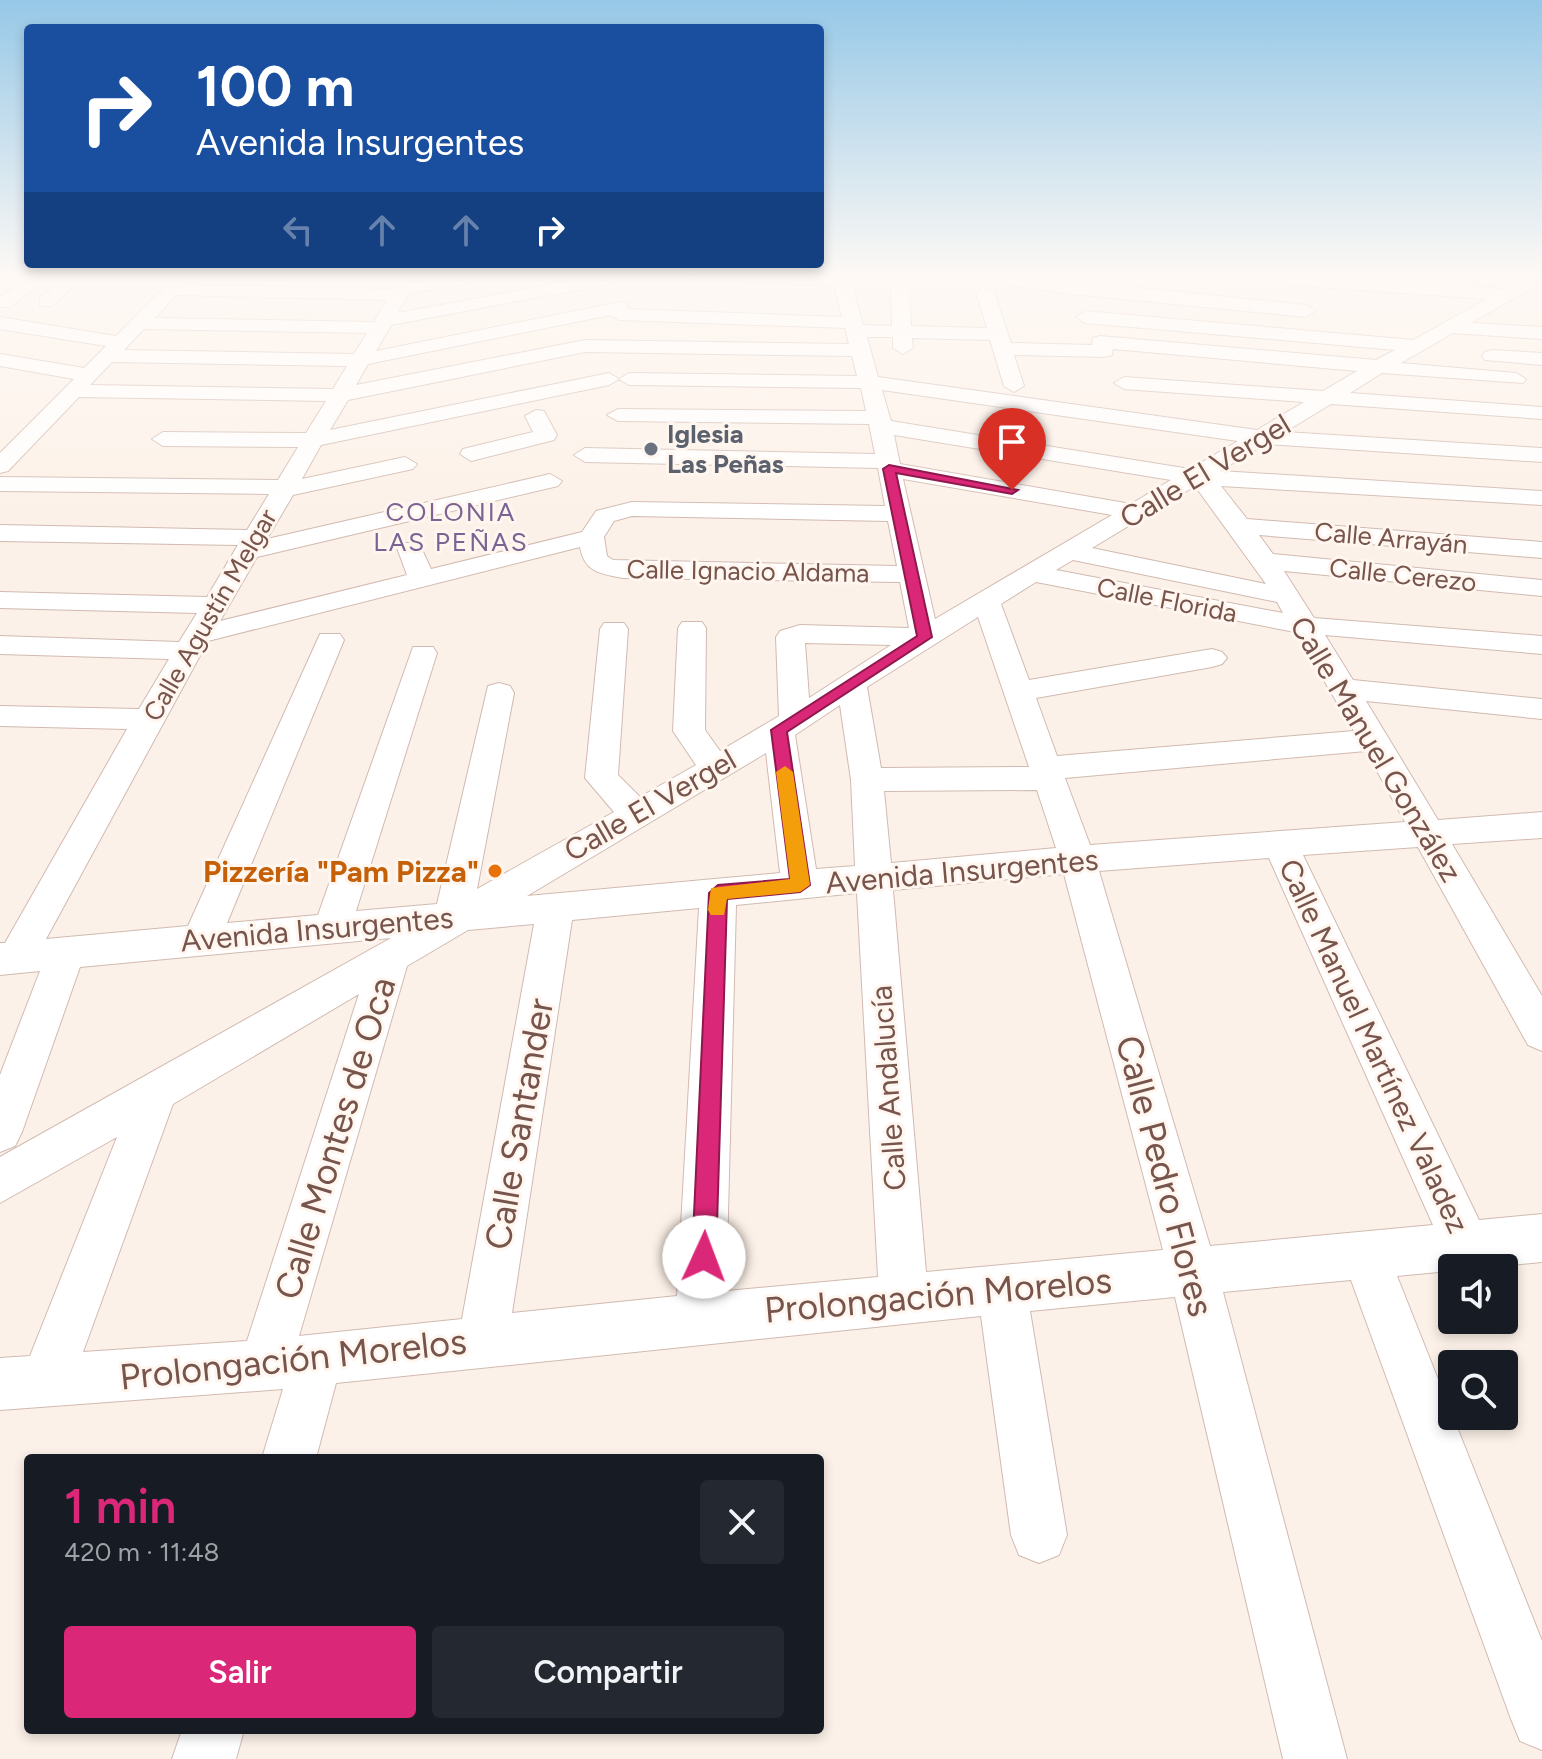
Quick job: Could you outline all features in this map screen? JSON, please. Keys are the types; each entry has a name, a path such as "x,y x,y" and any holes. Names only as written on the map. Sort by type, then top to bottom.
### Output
{"street":[{"path":"0,466 106,356"},
{"path":"272,356 360,360 375,356"},
{"name":"Calle Agustín Melgar","path":"8,958 362,356"},
{"path":"73,391 339,395 534,356"},
{"path":"800,885 787,726 790,637 800,634 925,637 880,422 862,356"},
{"path":"1005,356 1014,386"},
{"path":"1109,356 1148,424"},
{"path":"1222,356 1516,379"},
{"path":"1360,356 1375,369"},
{"name":"Calle El Vergel","path":"0,1181 787,726 925,637 1325,400 1375,369 1389,356"},
{"path":"1492,356 1542,380"},
{"path":"1493,356 1542,359"},
{"path":"0,360 88,375"},
{"path":"557,369 581,395"},
{"path":"289,481 536,416 619,379 868,382 1148,424 1261,437 1542,455"},
{"path":"1124,383 1325,400 1542,413"},
{"path":"163,439 314,440 581,395"},
{"path":"618,415 880,422 1196,477 1533,498 1542,516"},
{"path":"471,454 546,435 536,416"},
{"path":"585,455 888,465 1135,512"},
{"path":"0,484 289,481 405,464"},
{"name":"Calle Manuel González","path":"1196,477 1207,483 1265,561 1301,625 1375,740 1542,1033"},
{"path":"0,533 250,545 550,481"},
{"name":"Calle Ignacio Aldama","path":"900,514 632,509 605,516 591,537 595,559 605,567 623,570 912,574"},
{"name":"Calle Arrayán","path":"1240,526 1542,550"},
{"path":"0,645 194,643 591,537"},
{"path":"410,548 422,580"},
{"path":"1072,552 1285,596"},
{"name":"Calle Cerezo","path":"1265,561 1542,588"},
{"name":"Calle Florida","path":"1033,574 1301,625 1542,645"},
{"path":"0,600 215,605"},
{"name":"Calle Pedro Flores","path":"986,601 1078,859 1193,1271 1315,1759"},
{"path":"692,628 689,731 715,768"},
{"path":"614,629 601,778 637,815"},
{"path":"201,939 330,640"},
{"path":"332,927 423,653"},
{"path":"1020,691 1212,658"},
{"name":"Calle Andalucía","path":"852,684 867,780 904,1298"},
{"path":"1343,689 1542,709"},
{"path":"453,917 499,693"},
{"path":"0,716 148,719"},
{"path":"867,780 1048,773 1375,740"},
{"path":"1532,826 1542,857"},
{"name":"Avenida Insurgentes","path":"8,958 1078,859 1532,826"},
{"name":"Calle Manuel Martínez Valadez","path":"1281,846 1467,1247"},
{"path":"701,1318 718,893"},
{"name":"Calle Santander","path":"483,1341 556,907"},
{"path":"0,1132 66,953"},
{"name":"Calle Montes de Oca","path":"265,1365 391,956"},
{"path":"23,1383 156,1092"},
{"name":"Prolongación Morelos","path":"23,1383 265,1365 701,1318 1542,1238"},
{"path":"1365,1254 1542,1719"},
{"path":"1002,1289 1039,1535"},
{"path":"290,1454 317,1360"},
{"path":"204,1759 212,1734"}],"slow traffic":[{"path":"717,910 718,893 800,885 785,772"}],"place":[{"name":"Iglesia Las Peñas","path":"651,449"},
{"name":"Pizzería \"Pam Pizza\"","path":"495,871"}],"district":[{"name":"COLONIA LAS PEÑAS","path":"451,527"}],"route":[{"path":"704,1257 718,893 800,885 779,730 925,637 889,469 1012,490"}]}
